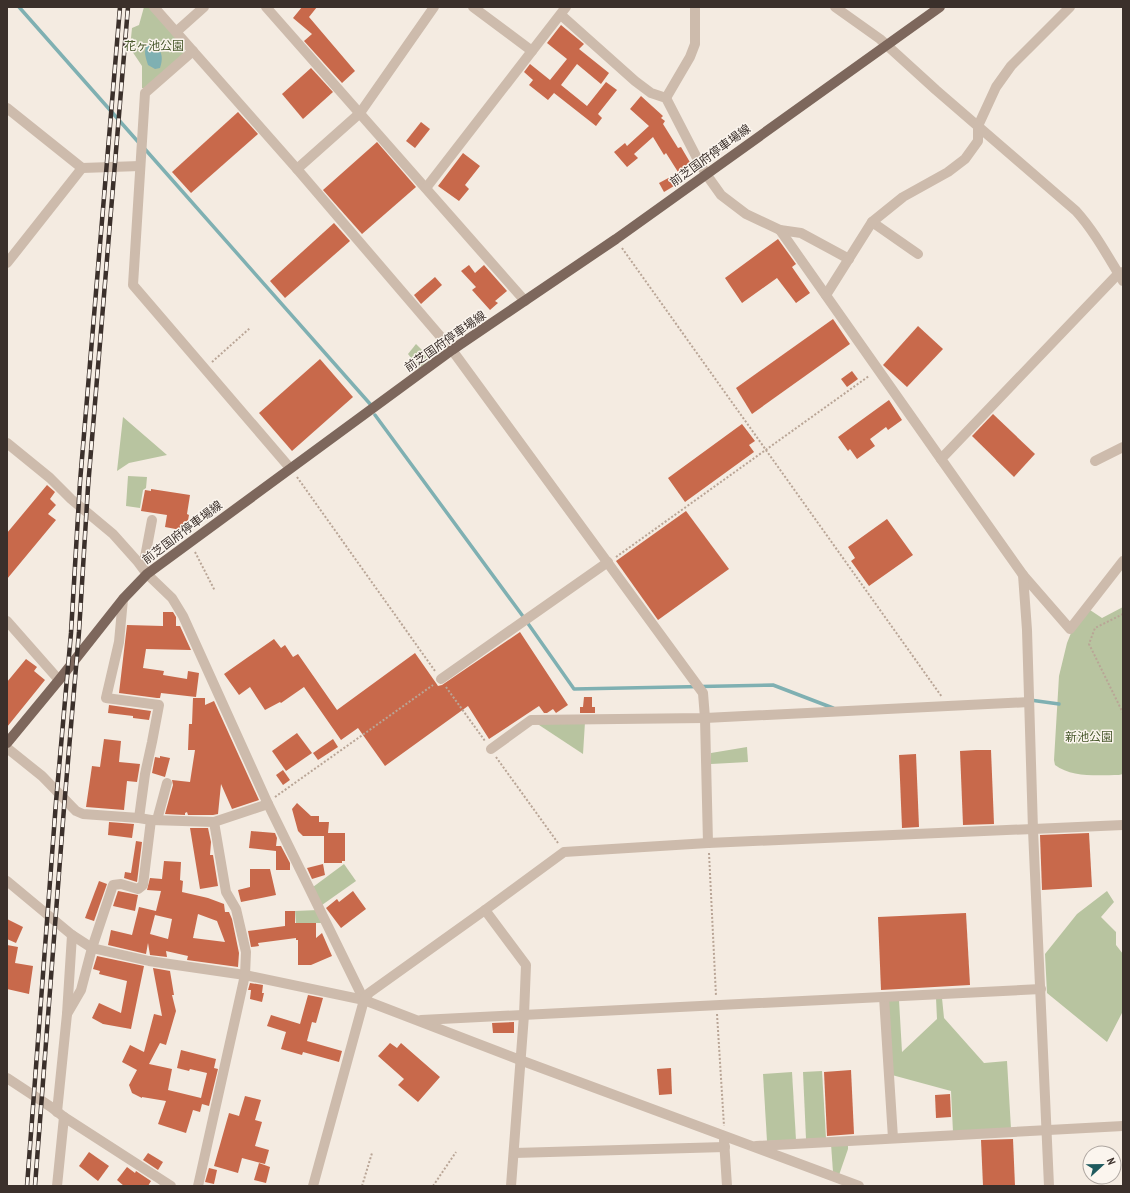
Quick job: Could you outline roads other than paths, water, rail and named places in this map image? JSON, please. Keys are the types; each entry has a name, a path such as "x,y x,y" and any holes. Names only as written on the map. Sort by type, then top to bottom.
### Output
{"main road":[{"name":"前芝国府停車場線","path":"8,742 145,571 190,542 452,350 616,239 940,7"}],"street":[{"path":"154,7 452,350 703,693 708,843"},
{"path":"176,32 204,7"},
{"path":"266,7 525,301"},
{"path":"296,169 360,113 434,7"},
{"path":"473,7 532,51"},
{"path":"666,98 690,58 695,44 695,7"},
{"path":"835,7 880,39 1076,211 1087,223 1121,276 941,459"},
{"path":"826,295 872,222 903,197 948,172 965,158 978,141 978,126 996,87 1011,66 1070,7"},
{"path":"426,188 564,11 641,85 651,93 666,98 706,174 721,195 746,214 780,230 801,233 849,259"},
{"path":"193,51 145,93 133,284 290,468"},
{"path":"7,108 82,168 140,166"},
{"path":"7,263 82,168"},
{"path":"872,222 918,254"},
{"path":"780,230 1023,575 1070,629 1123,561"},
{"path":"7,443 50,478 70,499 113,534 145,571 172,598 183,616 268,804 364,1000"},
{"path":"1095,461 1123,447"},
{"path":"145,571 152,520"},
{"path":"441,679 608,562"},
{"path":"1023,575 1027,630 1033,830 1049,1186"},
{"path":"123,599 119,642 106,698 159,706 145,774 139,818"},
{"path":"7,621 59,680"},
{"path":"491,749 531,720 705,718 1029,702"},
{"path":"8,742 76,811 83,814 154,820 214,822 268,804"},
{"path":"67,1014 81,990 92,948 113,886 121,884 138,889 143,886 154,820 167,783"},
{"path":"198,1186 245,975 246,952 236,909 226,892 214,822"},
{"path":"313,1186 364,1000 369,993 564,852 708,843 1123,825"},
{"path":"7,881 72,935 92,948 149,961 245,975 364,1000 520,1060 859,1186"},
{"path":"485,910 526,965 524,1015 511,1186"},
{"path":"57,1186 72,935"},
{"path":"416,1020 1041,989"},
{"path":"884,997 893,1138"},
{"path":"7,1078 170,1186"},
{"path":"752,1146 1123,1126"},
{"path":"724,1136 727,1186"},
{"path":"514,1153 725,1147"}],"water":[{"path":"149,44 157,47 161,53 162,60 160,68 155,69 148,65 145,51"}],"waterway":[{"path":"19,7 140,144"},
{"path":"144,148 371,405"},
{"path":"375,415 522,615 574,689 773,685 833,708"},
{"path":"1030,700 1059,704"}],"railway":[{"path":"27,1186 56,802 71,633 80,482 120,7"},
{"path":"35,1186 79,632 88,487 128,7"}],"park label":[{"name":"花ヶ池公園","path":"154,45"},
{"name":"新池公園","path":"1089,736"}]}
